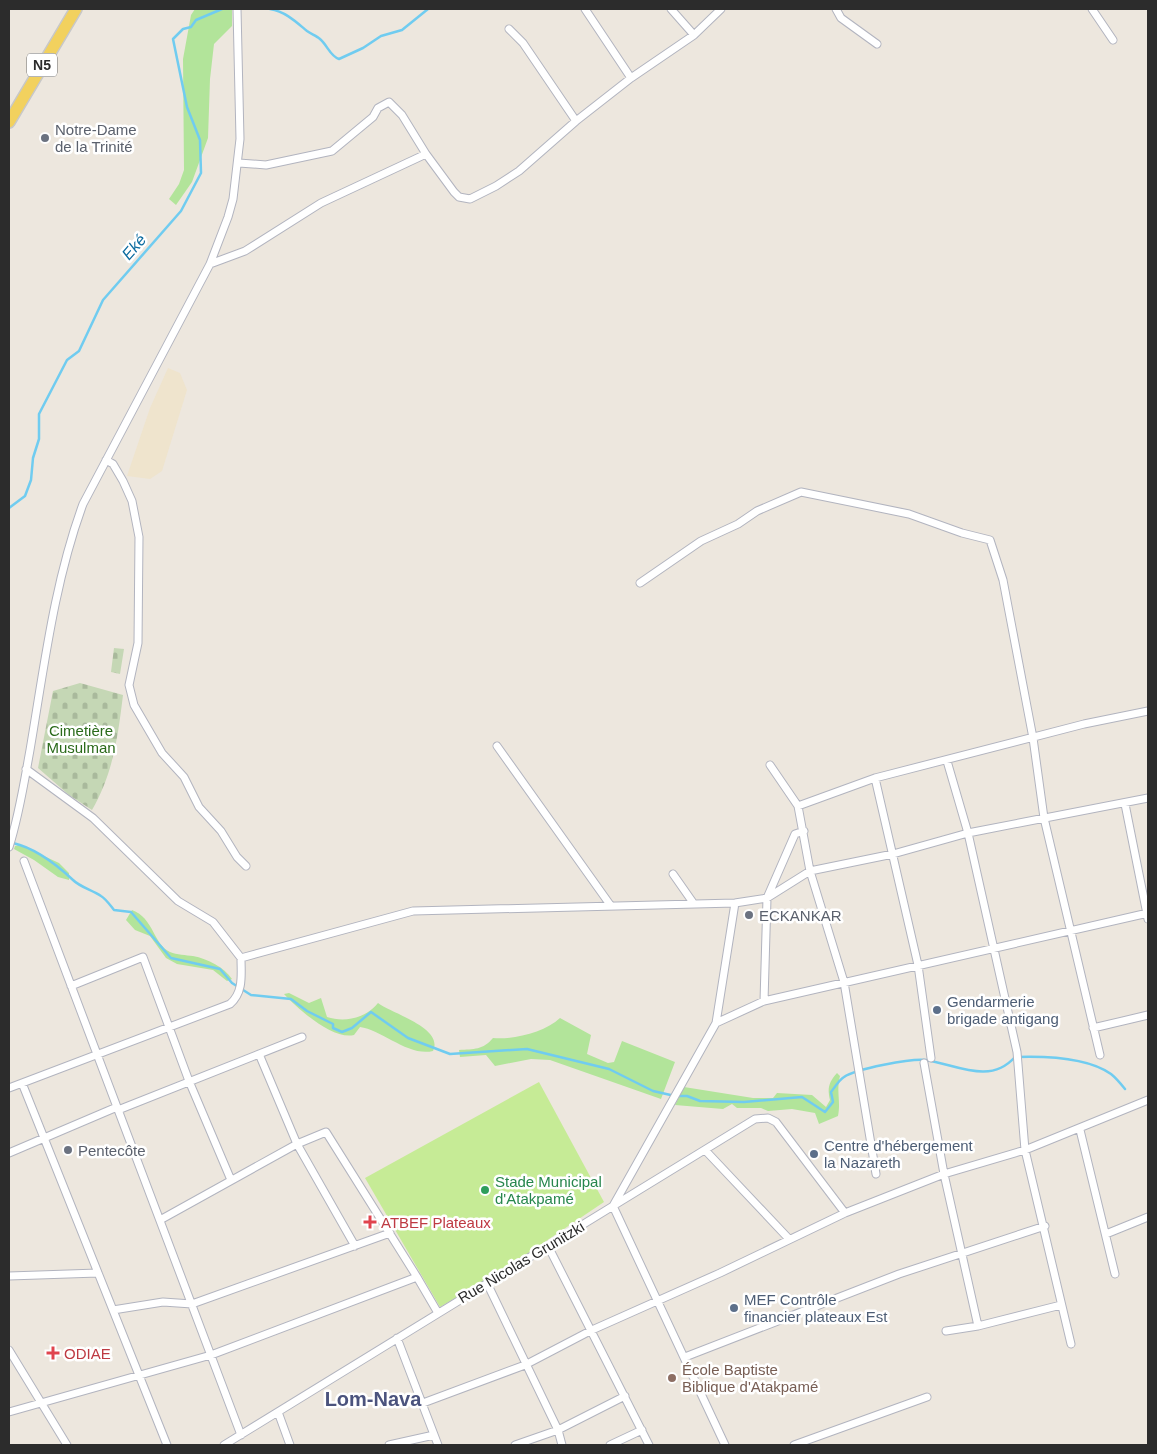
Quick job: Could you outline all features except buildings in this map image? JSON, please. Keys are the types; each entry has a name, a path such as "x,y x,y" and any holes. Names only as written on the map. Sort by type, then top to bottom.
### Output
{"main road":[{"name":"N5","path":"9,122 76,9"}],"street":[{"path":"585,9 631,78"},
{"path":"672,9 694,35"},
{"path":"239,163 266,165 332,151 373,118 378,108 390,102 402,115 426,154 454,192 459,197 470,199 496,186 519,171 576,121 631,78 694,35 721,9"},
{"path":"836,9 841,18 876,44"},
{"path":"1092,9 1113,40"},
{"path":"9,847 26,769 66,559 83,504 210,264 228,217 239,163 237,10"},
{"path":"510,29 523,43 576,121"},
{"path":"210,264 258,244 321,203 426,154"},
{"path":"106,460 113,464 132,501 139,537 138,643 129,685 134,705 162,753 184,777 200,806 221,831 237,857 246,866"},
{"path":"640,584 701,541 738,524 757,511 801,492 909,514 962,533 990,540 1003,580 1033,738 1044,818 1100,1055"},
{"path":"798,806 875,778 947,761 965,754 1084,724 1148,711"},
{"path":"497,746 611,906"},
{"path":"947,761 968,833 1017,1052 1025,1150 1045,1226 1071,1344"},
{"path":"770,765 798,806 810,871 844,982 876,1174"},
{"path":"9,1088 169,1029 230,1004 236,999 240,986 241,958 213,922 178,901 93,818 26,769"},
{"path":"875,778 918,965 931,1058"},
{"path":"241,958 413,911 735,903 767,898 810,871 893,854 968,833 1148,798"},
{"path":"716,1023 764,1001 1072,930 1148,915 1125,804"},
{"path":"764,1001 767,898 795,834 804,831"},
{"path":"24,861 241,1435"},
{"path":"672,874 694,904"},
{"name":"Rue Nicolas Grunitzki","path":"224,1445 613,1206 716,1023 735,903"},
{"path":"71,986 143,957 189,1081 231,1180"},
{"path":"1093,1028 1148,1015"},
{"path":"9,1153 302,1037"},
{"path":"258,1054 297,1144 355,1246"},
{"path":"924,1063 944,1174 978,1326"},
{"path":"22,1083 167,1445"},
{"path":"423,1403 525,1365 592,1330 845,1213 944,1174 1025,1150 1080,1130 1148,1100"},
{"path":"725,1445 659,1300 613,1206 755,1119 768,1118 776,1122 845,1213"},
{"path":"1080,1130 1115,1274"},
{"path":"160,1220 297,1144 326,1132 438,1313"},
{"path":"705,1150 789,1239"},
{"path":"1106,1234 1148,1217"},
{"path":"685,1357 899,1274 1045,1226"},
{"path":"113,1310 163,1302 192,1304 390,1234"},
{"path":"548,1246 649,1445"},
{"path":"9,1276 98,1273"},
{"path":"9,1412 211,1355 417,1278"},
{"path":"487,1283 558,1430 562,1445"},
{"path":"946,1331 978,1326 1061,1305"},
{"path":"397,1338 438,1445"},
{"path":"9,1350 67,1445"},
{"path":"515,1445 558,1430 625,1396"},
{"path":"794,1445 927,1396"},
{"path":"278,1412 290,1445"},
{"path":"610,1445 642,1430"},
{"path":"389,1445 434,1435"}],"shaded area":[{"path":"168,368 180,373 187,390 162,471 150,479 127,476 150,408"}],"green space":[{"path":"195,9 232,9 232,26 214,44 210,79 208,138 192,182 176,205 169,199 179,184 184,170 183,59 191,15"},
{"path":"114,648 124,649 120,674 111,672"},
{"name":"Cimetière Musulman","path":"80,683 123,695 117,740 110,769 92,810 69,795 38,768 53,691"},
{"path":"20,845 59,863 69,873 69,880 58,877 14,849 15,846"},
{"path":"132,910 145,919 164,948 173,953 210,961 225,971 232,979 227,981 213,970 177,964 166,958 150,936 135,930 126,920"},
{"path":"289,993 309,1003 321,998 327,1017 334,1019 348,1019 361,1016 378,1003 415,1023 431,1035 434,1043 433,1051 424,1052 405,1047 360,1027 354,1035 336,1033 298,1008 284,994"},
{"path":"560,1018 591,1035 587,1054 608,1063 614,1062 622,1041 675,1062 661,1099 550,1060 531,1059 495,1066 486,1055 460,1057 459,1050 482,1047 493,1038 510,1038 529,1034 554,1023"},
{"path":"837,1073 840,1076 838,1116 819,1124 815,1113 792,1109 768,1111 761,1108 737,1108 732,1104 723,1109 675,1105 684,1087 753,1098 773,1098 777,1093 812,1095 826,1107 830,1100 829,1085"},
{"name":"Stade Municipal d'Atakpamé","path":"539,1082 604,1202 509,1266 440,1307 365,1178"}],"waterway":[{"name":"Eké","path":"9,508 25,496 31,480 33,458 39,439 39,414 67,360 79,351 103,300 181,211 201,173 200,140 187,107 173,39 183,29 191,27 196,20 222,9"},
{"name":"Eké","path":"270,9 286,15 319,38 333,56 339,59 363,48 381,36 402,30 428,9"},
{"path":"13,843 21,845 45,858 83,887 103,897 114,910 131,912 171,958 220,969 232,983 251,995 291,999 307,1011 333,1024 333,1028 342,1032 352,1028 371,1012 408,1038 450,1054 527,1049 609,1069 653,1091 675,1096 687,1096 700,1101 744,1102 802,1097 825,1112 833,1102 831,1092 844,1077 897,1062 919,1060 984,1072 995,1070 1015,1057 1064,1059 1101,1068 1113,1076 1125,1089"}],"place":[{"name":"Notre-Dame de la Trinité","path":"45,138"},
{"name":"ECKANKAR","path":"749,915"},
{"name":"Gendarmerie brigade antigang","path":"937,1010"},
{"name":"Pentecôte","path":"68,1150"},
{"name":"Centre d'hébergement la Nazareth","path":"814,1154"},
{"name":"Stade Municipal d'Atakpamé","path":"485,1190"},
{"name":"ATBEF Plateaux","path":"370,1222"},
{"name":"MEF Contrôle financier plateaux Est","path":"734,1308"},
{"name":"ODIAE","path":"53,1353"},
{"name":"École Baptiste Biblique d'Atakpamé","path":"672,1378"}],"district":[{"name":"Lom-Nava","path":"373,1399"}]}
